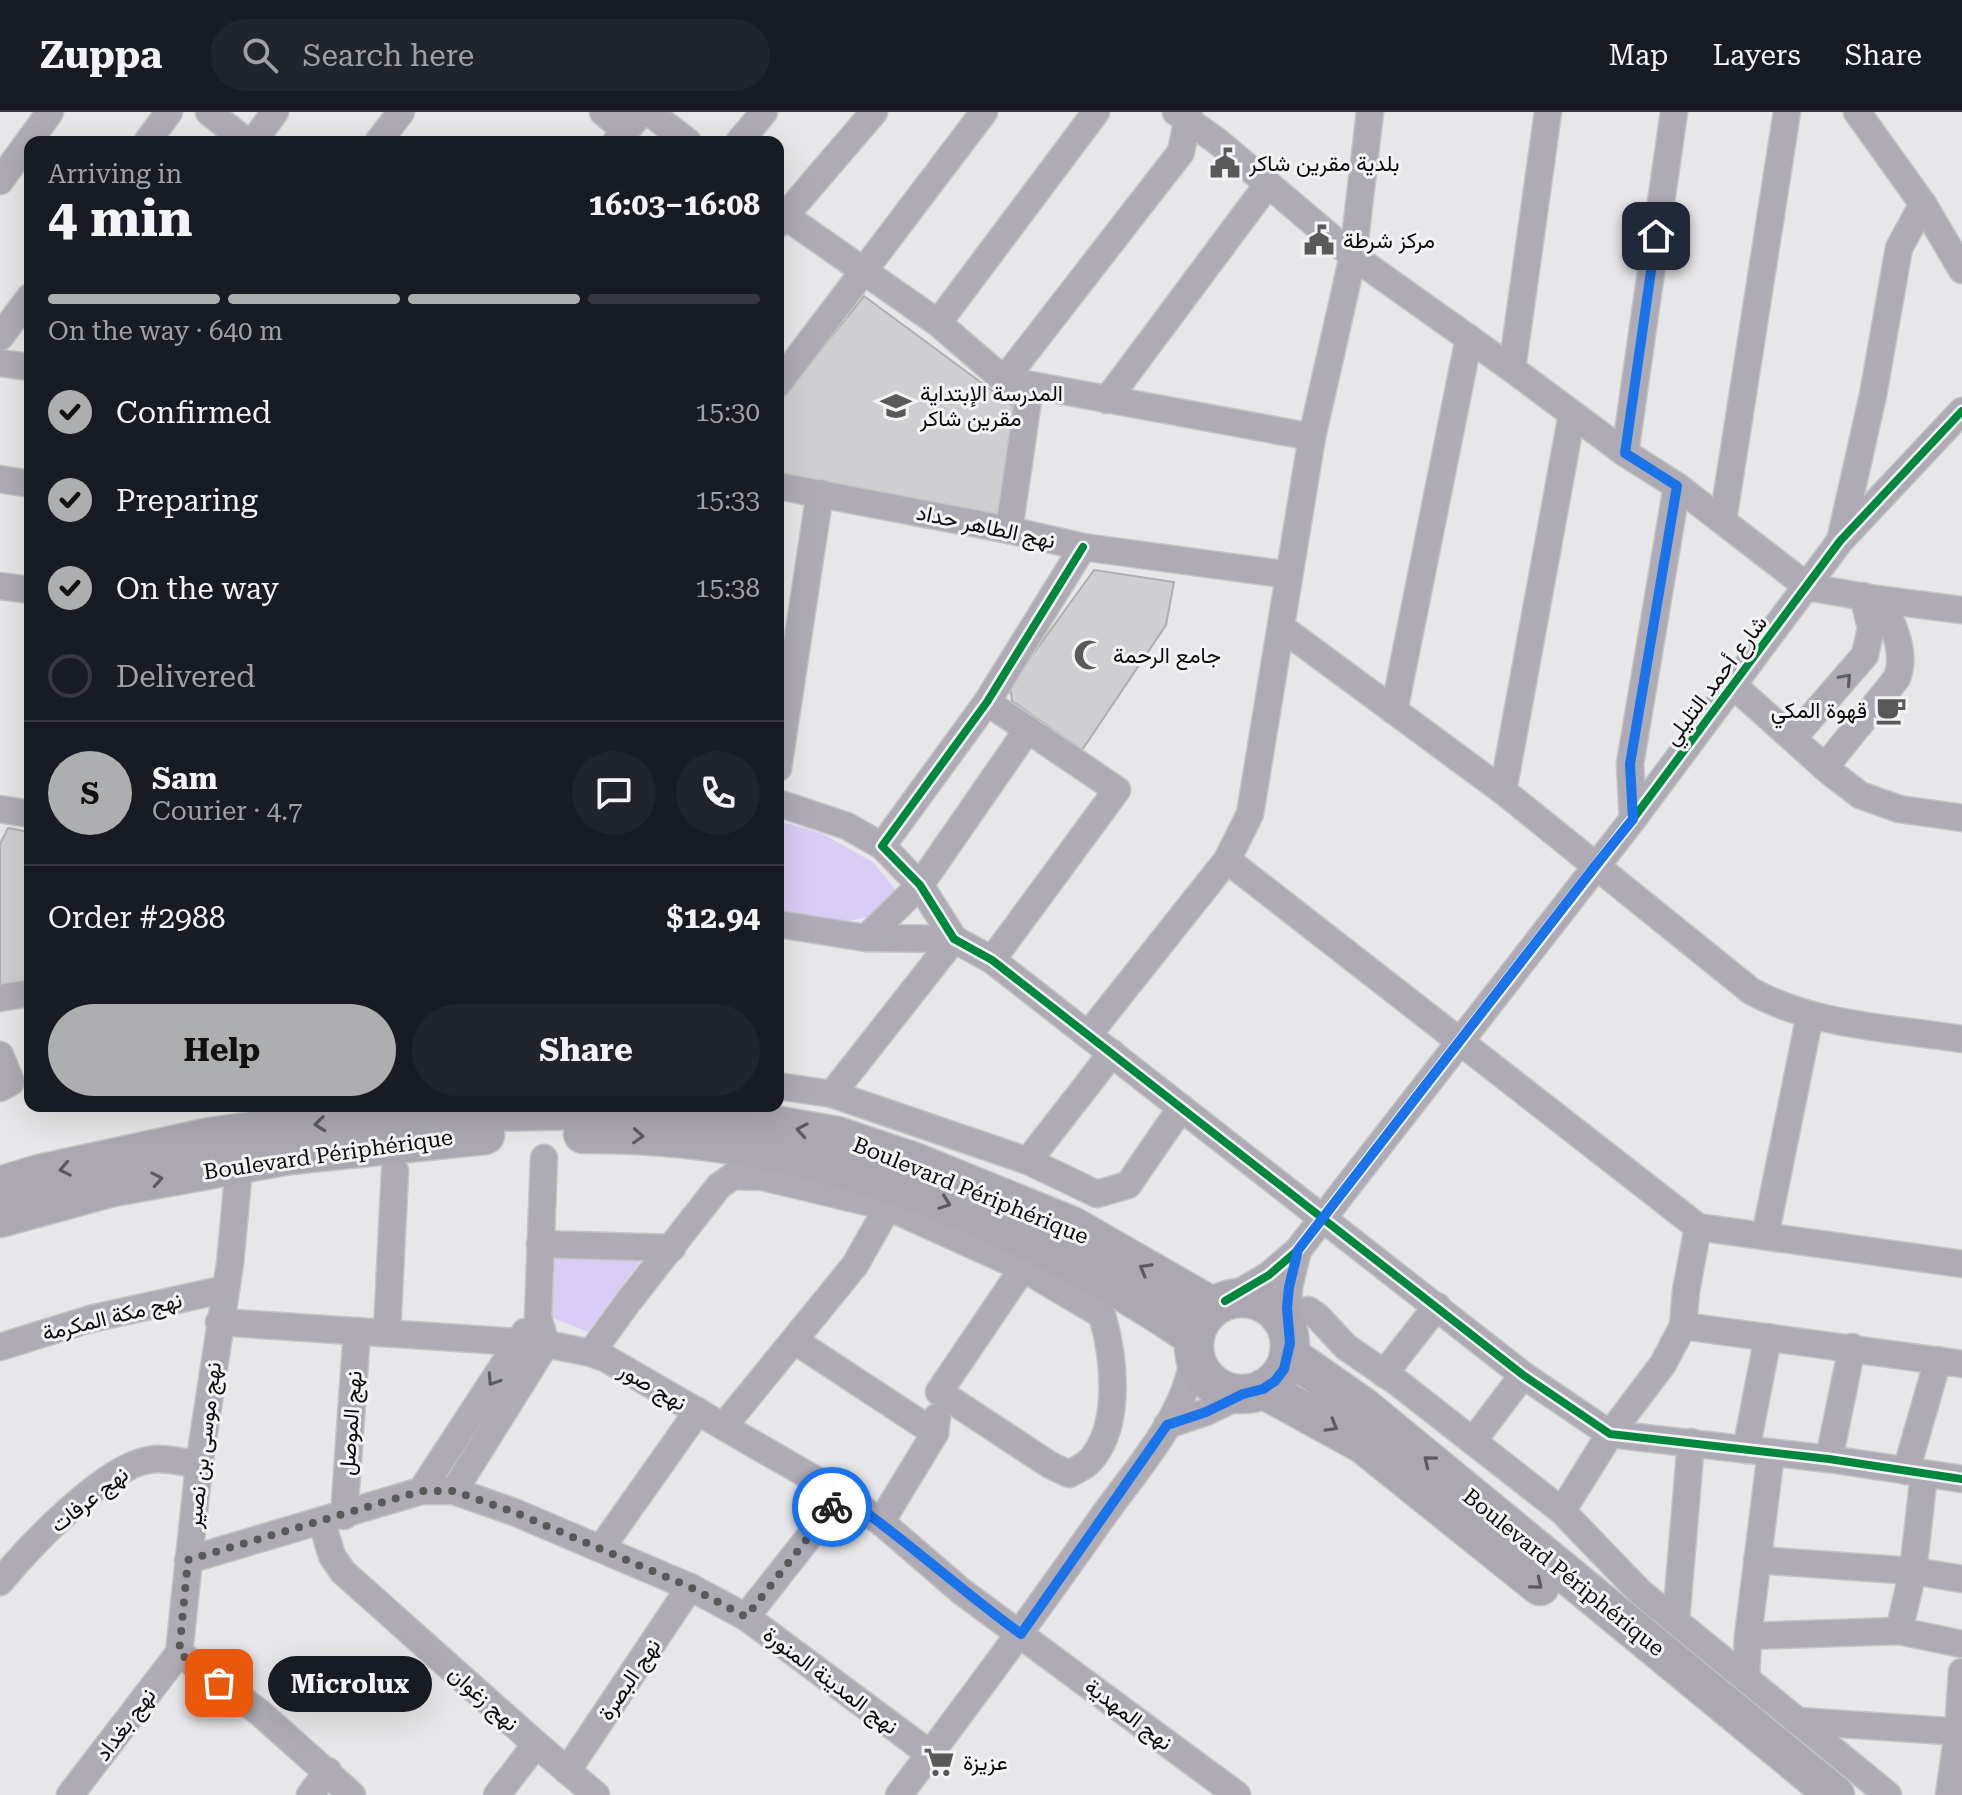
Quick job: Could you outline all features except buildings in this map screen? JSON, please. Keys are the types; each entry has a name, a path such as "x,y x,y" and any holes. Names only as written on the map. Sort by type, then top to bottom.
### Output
{"highway":[{"name":"Boulevard Périphérique","path":"0,1186 39,1174 210,1137 454,1112"},
{"name":"Boulevard Périphérique","path":"678,1112 734,1118 837,1136 917,1163 1072,1226 1206,1325"},
{"name":"Boulevard Périphérique","path":"0,1218 113,1187 290,1155 468,1136 601,1134 726,1143 799,1157 849,1171 958,1208 1026,1238 1129,1295 1206,1325"},
{"name":"Boulevard Périphérique","path":"1801,1795 1363,1444 1253,1392 1226,1392 1212,1384 1200,1371 1206,1325 1240,1298 1269,1306 1362,1406 1835,1795"},
{"path":"1253,1392 1275,1381 1284,1369 1295,1332"}],"street":[{"path":"24,136 27,112"},
{"path":"32,136 50,112"},
{"path":"151,136 169,112"},
{"path":"209,112 242,136"},
{"path":"255,136 275,112"},
{"path":"603,112 627,128"},
{"path":"649,112 680,136"},
{"path":"744,136 764,112"},
{"path":"784,213 874,112"},
{"path":"784,376 984,112"},
{"path":"938,323 1096,112"},
{"path":"1088,1035 1227,860 1250,814 1312,437 1353,256 1370,112"},
{"path":"1512,369 1548,112"},
{"path":"1625,453 1674,112"},
{"path":"1723,520 1787,112"},
{"path":"1857,112 1923,204 1962,270"},
{"path":"1004,380 1181,152 1184,115"},
{"path":"1184,115 1353,256 1625,453 1677,486 1808,587 1962,610"},
{"path":"0,181 23,149 24,140"},
{"path":"1107,400 1268,184"},
{"path":"1840,541 1873,395 1899,248 1923,204"},
{"path":"784,219 865,270 938,323 1004,380 1312,437"},
{"path":"0,337 24,305"},
{"path":"1394,711 1469,338"},
{"path":"0,363 24,366"},
{"path":"1009,530 1030,387"},
{"path":"1840,541 1962,411"},
{"path":"1503,791 1572,414"},
{"path":"0,479 24,483"},
{"path":"1633,819 1630,764 1677,486"},
{"name":"نهج الطاهر حداد","path":"784,487 1083,547 1289,575"},
{"path":"784,703 820,493"},
{"name":"شارع أحمد التليلي","path":"1298,1250 1633,819 1840,541"},
{"path":"882,846 987,702 1083,547"},
{"path":"0,586 24,589"},
{"path":"1794,737 1865,655 1874,598"},
{"path":"1819,761 1890,660 1891,649 1874,598"},
{"path":"1282,628 1503,791 1751,991 1776,1005 1810,1015 1962,1039"},
{"path":"1733,685 1860,795 1879,804 1962,818"},
{"path":"987,702 1117,790 992,960"},
{"path":"866,938 920,885 1028,729"},
{"path":"784,805 847,826 882,846 920,885 954,939"},
{"path":"0,809 24,813"},
{"path":"1227,860 1698,1227 1962,1264"},
{"path":"784,925 866,938 954,939 992,960 1523,1375 1610,1434 1829,1459 1962,1479"},
{"path":"832,1094 954,939"},
{"path":"0,998 24,994"},
{"path":"1765,1236 1810,1015"},
{"path":"1028,1161 1112,1053"},
{"path":"0,1055 11,1082 0,1088"},
{"path":"784,1087 832,1094 1028,1161 1097,1194 1128,1185 1181,1108"},
{"path":"454,1491 546,1344 538,1317 544,1158"},
{"path":"387,1332 395,1171"},
{"path":"591,1353 719,1186 733,1176 763,1177 888,1207 1023,1268 1102,1315 1108,1337 1112,1393 1109,1428 1094,1456 1069,1474 939,1392"},
{"name":"نهج موسى بن نصير","path":"179,1653 199,1465 231,1254 238,1178"},
{"path":"724,1426 855,1265 888,1207"},
{"path":"1562,1511 1610,1434 1663,1364 1683,1326 1698,1227"},
{"path":"540,1244 672,1248"},
{"path":"899,1795 1021,1634 1167,1425 1188,1384 1206,1325 1298,1250"},
{"path":"1298,1250 1289,1287 1295,1332 1318,1317 1346,1347 1562,1511 1640,1592 1888,1795"},
{"path":"881,1522 935,1433 939,1392 1023,1268"},
{"name":"نهج مكة المكرمة","path":"0,1347 90,1319 226,1289"},
{"path":"1384,1374 1437,1306"},
{"path":"421,1491 517,1342 538,1317"},
{"name":"نهج صور","path":"219,1322 546,1344 591,1353 641,1378 842,1495 881,1522 961,1591 1021,1634"},
{"path":"1683,1326 1950,1362 1915,1473 1913,1571 1899,1631"},
{"name":"نهج الموصل","path":"333,1519 357,1331"},
{"path":"1746,1678 1757,1560 1758,1452 1768,1337"},
{"path":"795,1341 935,1433"},
{"path":"1829,1459 1852,1347"},
{"path":"1473,1441 1523,1375"},
{"path":"1167,1425 1253,1392"},
{"path":"602,1547 698,1411"},
{"path":"1676,1620 1691,1442"},
{"name":"نهج عرفات","path":"0,1582 78,1503 134,1464 160,1459 199,1465"},
{"name":"نهج المدينة المنورة","path":"188,1560 421,1491 454,1491 602,1547 690,1587 746,1617 930,1754"},
{"path":"746,1617 842,1495"},
{"name":"نهج زغوان","path":"333,1519 332,1556 343,1572 596,1795"},
{"path":"1757,1560 1913,1571 1962,1579"},
{"name":"نهج البصرة","path":"567,1771 690,1587"},
{"path":"1748,1636 1899,1631 1962,1644"},
{"name":"نهج المهدية","path":"1021,1634 1237,1795"},
{"path":"179,1653 259,1712 352,1795"},
{"name":"نهج بغداد","path":"70,1795 179,1653"},
{"path":"1949,1795 1960,1732 1962,1672"},
{"path":"1797,1721 1960,1732"},
{"path":"497,1795 536,1744"},
{"path":"310,1795 328,1771"}],"shaded area":[{"path":"784,823 821,833 874,863 897,892 872,916 848,921 784,911"},
{"path":"553,1253 644,1256 588,1332 551,1317"}],"cycle path":[{"path":"1225,1301 1269,1275 1298,1250 1633,819 1840,541 1962,411"},
{"path":"1083,547 987,702 882,846 920,885 954,939 992,960 1523,1375 1610,1434 1829,1459 1962,1479"}],"way so far":[{"path":"219,1683 179,1653 188,1560 322,1523 421,1491 454,1491 514,1512 602,1547 690,1587 746,1617 832,1507"}],"place":[{"name":"بلدية مقرين شاكر","path":"1225,163"},
{"name":"مركز شرطة","path":"1319,240"},
{"name":"المدرسة الإبتداية مقرين شاكر","path":"896,406"},
{"name":"جامع الرحمة","path":"1089,655"},
{"name":"قهوة المكي","path":"1891,710"},
{"name":"Microlux","path":"219,1683"},
{"name":"عزيزة","path":"939,1762"}],"route":[{"path":"832,1507 842,1495 881,1522 961,1591 1021,1634 1167,1425 1263,1389 1275,1381 1284,1369 1290,1343 1287,1330 1289,1287 1298,1250 1633,819 1630,764 1677,486 1625,453 1656,236"}]}
